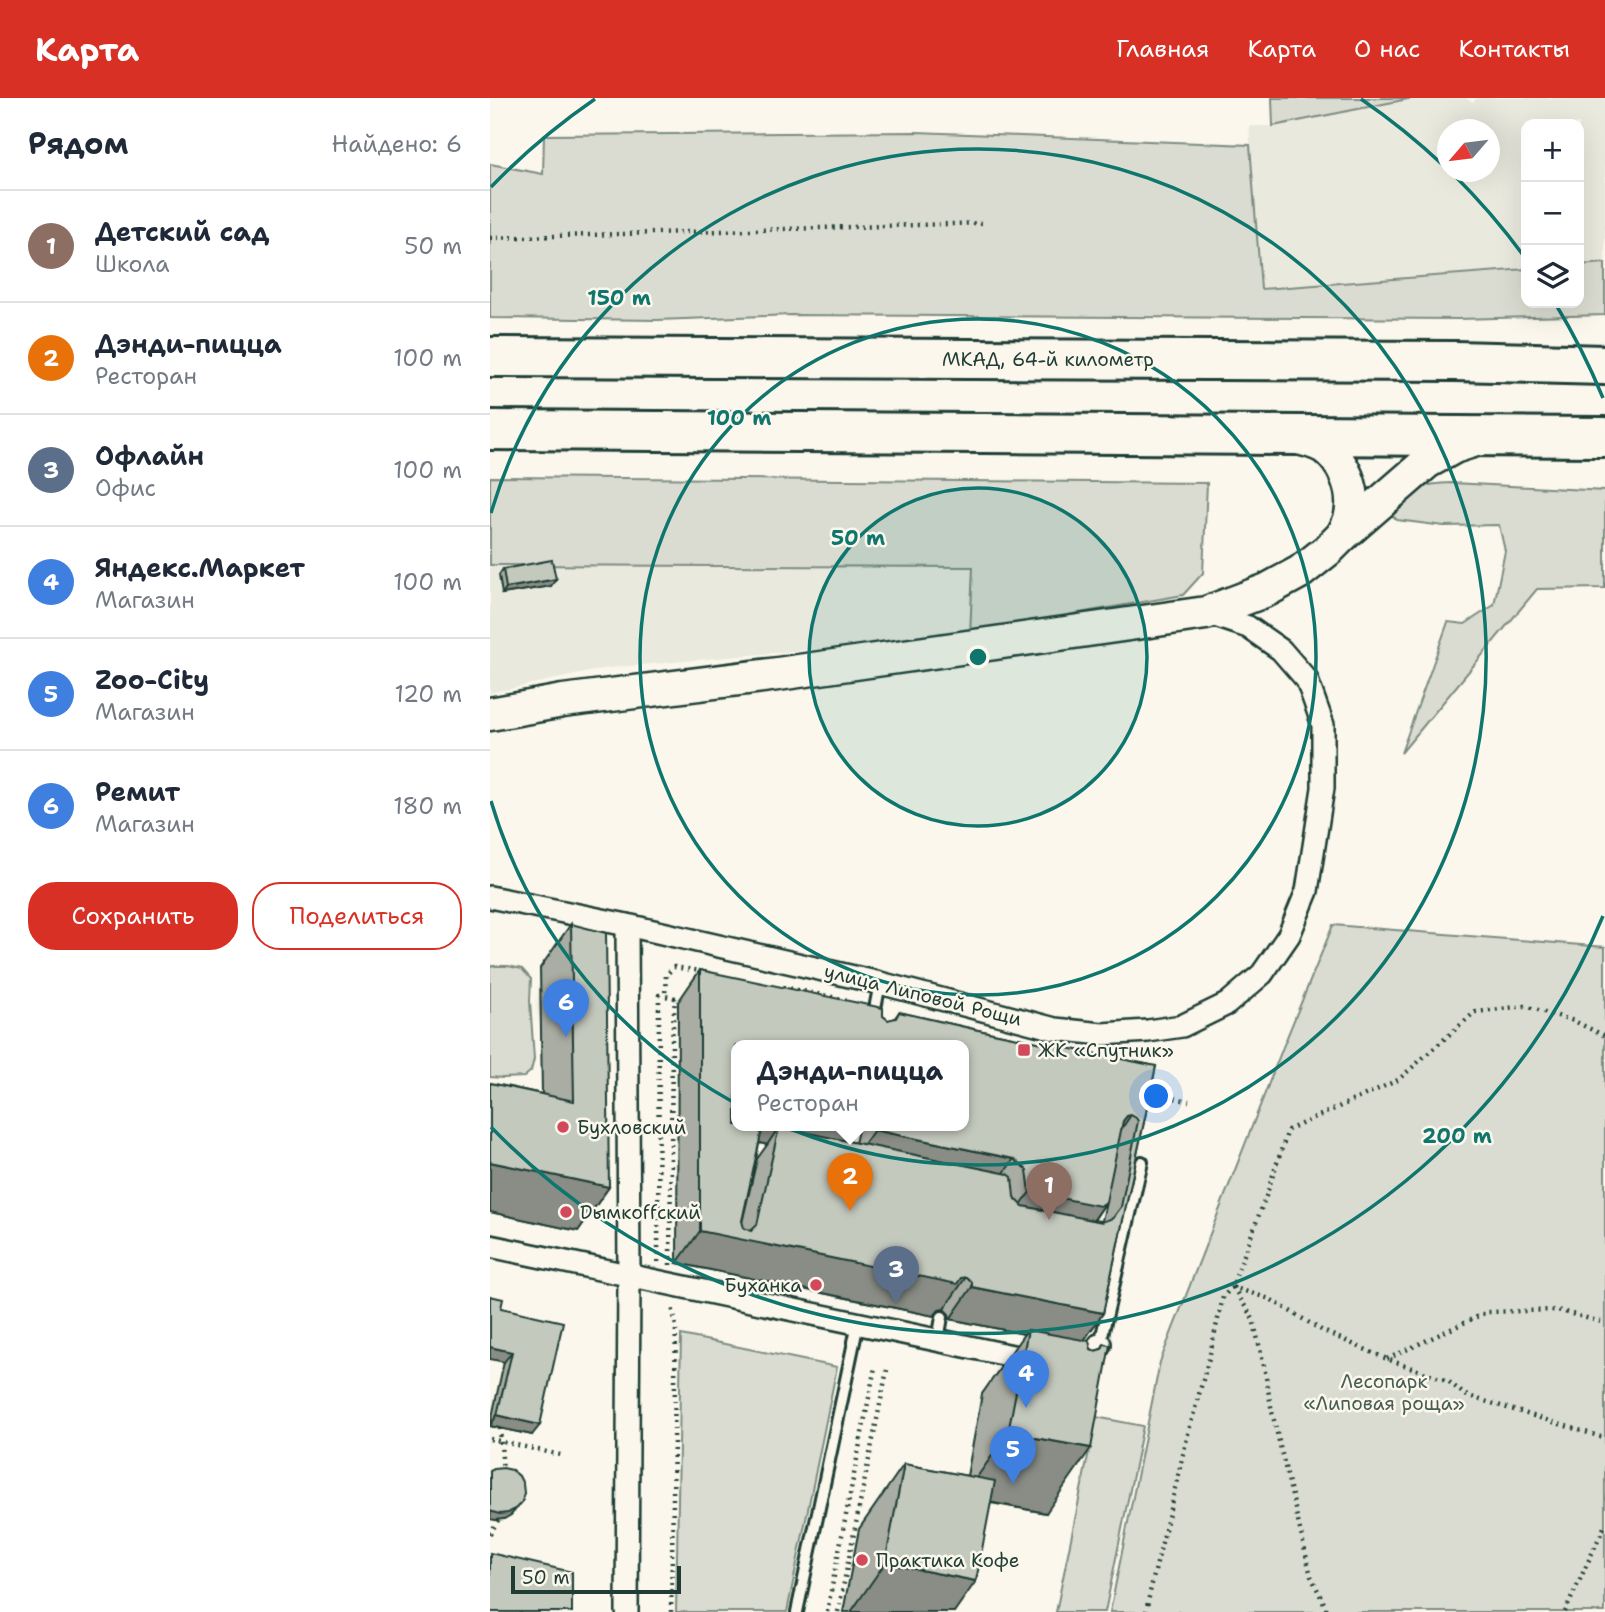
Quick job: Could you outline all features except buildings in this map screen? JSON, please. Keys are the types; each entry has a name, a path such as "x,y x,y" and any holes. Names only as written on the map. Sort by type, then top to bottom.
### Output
{"highway":[{"name":"МКАД, 64-й километр","path":"490,357 1441,361 1605,365"},
{"path":"490,430 1605,437"}],"street":[{"path":"1291,436 1324,447 1348,478 1353,498 1351,517 1343,535"},
{"path":"490,714 563,701 778,674 1206,613 1259,593 1300,572 1427,462 1454,447 1487,436"},
{"path":"1257,633 1252,618 1254,601 1259,593"},
{"name":"улица Липовой Рощи","path":"490,897 627,925 880,983 1055,1029 1102,1034 1182,1026 1227,1004 1262,974 1289,934 1307,891 1323,788 1323,724 1307,681 1281,650 1257,633 1248,627 1206,613"},
{"path":"627,925 627,1612"},
{"path":"490,1246 1056,1365 1073,1366 1087,1359 1100,1344"}],"lane":[{"path":"869,1040 880,983"},
{"path":"1100,1344 1142,1162"},
{"path":"937,1340 942,1317"},
{"path":"797,1612 858,1323"}],"path":[{"path":"490,238 983,223"},
{"path":"664,996 666,975 674,967 709,973"},
{"path":"773,985 850,1000"},
{"path":"658,1264 659,995 691,1001"},
{"path":"670,1266 672,1040 675,998"},
{"path":"1146,1612 1223,1297 1232,1287 1287,1130 1398,1080 1475,1012 1525,1006 1574,1021 1605,1036"},
{"path":"1136,1091 1189,1101"},
{"path":"670,1244 678,1245"},
{"path":"1232,1287 1270,1299 1324,1331 1387,1359 1448,1381 1465,1395 1605,1438"},
{"path":"1232,1287 1253,1319 1311,1576 1328,1612"},
{"path":"670,1298 676,1326 671,1612"},
{"path":"1387,1359 1487,1312 1558,1310 1605,1323"},
{"path":"827,1612 875,1367"},
{"path":"838,1612 887,1370"},
{"path":"500,1428 503,1476"},
{"path":"490,1439 565,1456"},
{"path":"848,1506 859,1509"},
{"path":"490,1534 502,1513"},
{"path":"1565,1612 1605,1525"}],"shaded area":[{"path":"1413,98 1465,98 1473,102 1477,98 1605,98 1605,263 1584,265 1584,119 1521,119 1521,269 1261,289 1249,126 1273,126"},
{"path":"490,565 974,567 970,635 608,668 490,693"}],"green space":[{"path":"1272,98 1413,98 1273,126"},
{"path":"916,132 1250,145 1261,289 1521,269 1521,308 1584,308 1584,265 1605,263 1605,315 1458,319 791,315 657,320 490,318 490,164 543,174 544,135"},
{"path":"490,477 1207,483 1203,573 1183,595 970,635 973,567 490,565"},
{"path":"1452,483 1605,491 1605,588 1537,589 1401,753 1448,622 1465,624 1494,605 1505,551 1499,525 1444,526 1397,520 1387,510 1423,486"},
{"name":"Лесопарк «Липовая роща»","path":"1333,925 1605,947 1605,1612 1110,1612 1160,1362"},
{"path":"492,966 522,969 531,979 534,1059 531,1071 524,1077 490,1077"},
{"path":"681,1335 837,1367 787,1612 676,1612"},
{"path":"1096,1417 1143,1426 1105,1612 1056,1612"}],"place":[{"name":"Ремит","path":"566,1037"},
{"name":"ЖК «Спутник»","path":"1024,1050"},
{"name":"Бухловский","path":"563,1127"},
{"name":"Дэнди-пицца","path":"850,1211"},
{"name":"Dымкoffский","path":"566,1212"},
{"name":"Детский сад","path":"1049,1220"},
{"name":"Буханка","path":"816,1285"},
{"name":"Офлайн","path":"896,1304"},
{"name":"Яндекс.Маркет","path":"1026,1408"},
{"name":"Zoo-City","path":"1013,1484"},
{"name":"Практика Кофе","path":"862,1560"}]}
